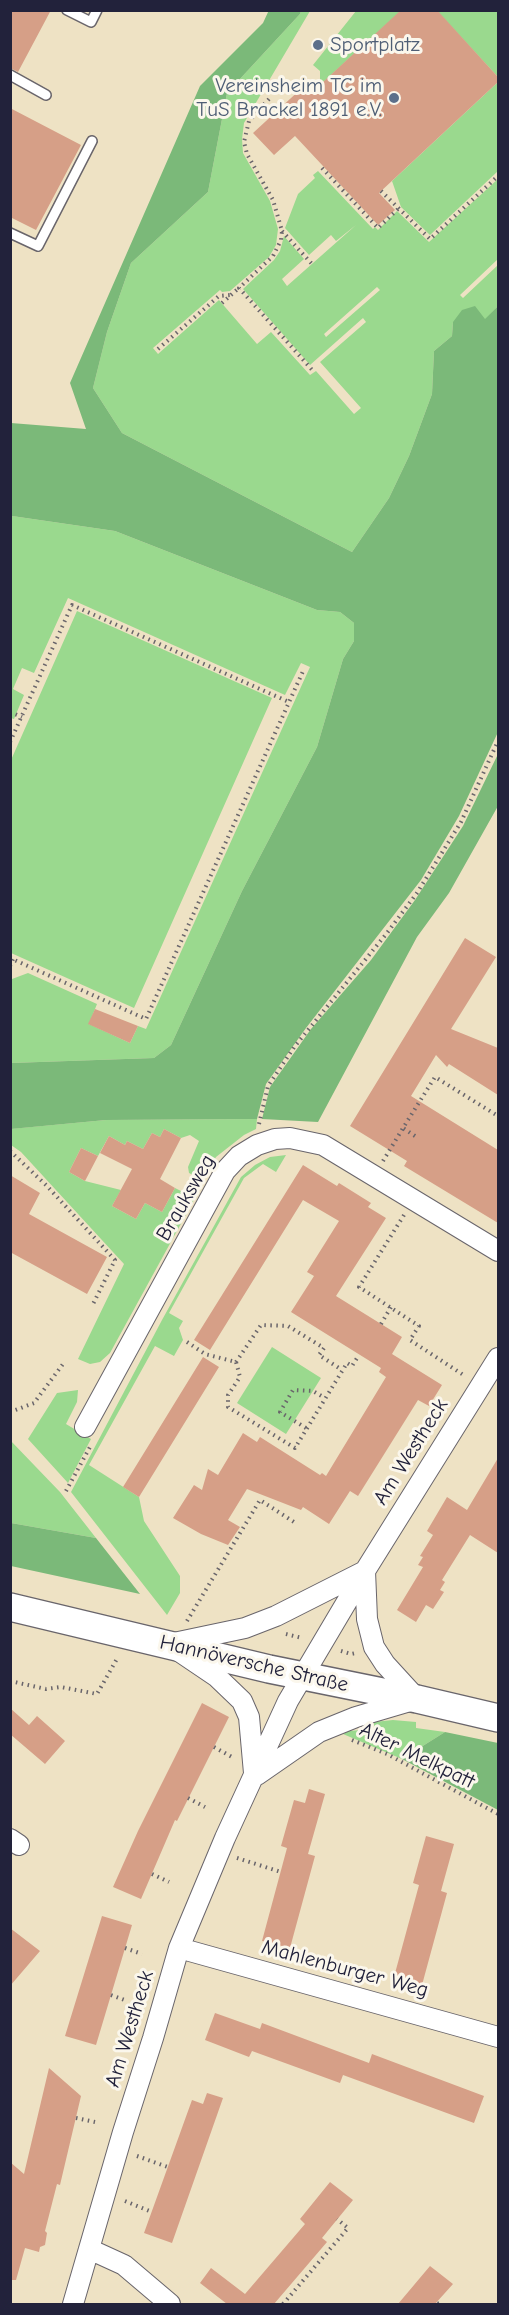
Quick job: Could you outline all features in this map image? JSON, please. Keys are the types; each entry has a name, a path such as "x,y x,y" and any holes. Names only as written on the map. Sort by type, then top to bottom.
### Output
{"main road":[{"name":"Hannöversche Straße","path":"10,1607 303,1676 498,1718"}],"street":[{"name":"Brauksweg","path":"85,1427 225,1171 239,1156 256,1145 275,1139 303,1140 323,1145 498,1251"},
{"name":"Am Westheck","path":"73,2304 179,1948 211,1870 288,1701 365,1571 498,1358"},
{"path":"168,1644 244,1628 276,1616 365,1571 367,1618 374,1647 385,1664 417,1699 356,1717 319,1732 254,1776"},
{"name":"Am Westheck","path":"168,1644 218,1677 242,1701 249,1717 254,1776"},
{"name":"Mahlenburger Weg","path":"179,1948 498,2037"},
{"path":"89,2249 124,2265 170,2304"}],"lane":[{"path":"67,10 90,22 97,10"},
{"path":"10,75 46,95"},
{"path":"10,233 38,246 92,141"}],"path":[{"path":"222,303 273,256 281,240 282,231 273,200 247,154 244,142 249,121 269,99"},
{"path":"322,168 378,228 398,208"},
{"path":"381,191 429,238 498,176"},
{"path":"282,231 312,264"},
{"path":"239,288 314,372"},
{"path":"158,349 219,296 231,295"},
{"path":"10,742 72,605 289,702"},
{"path":"10,966 12,959 146,1019 304,669"},
{"path":"10,712 22,717"},
{"path":"256,1145 262,1105 268,1086 295,1046 417,893 461,822 498,741"},
{"path":"375,1176 435,1077 498,1116"},
{"path":"403,1128 415,1136"},
{"path":"10,1151 39,1177 115,1260 92,1306"},
{"path":"414,1200 359,1287 419,1326 410,1340 481,1387"},
{"path":"381,1324 391,1308"},
{"path":"342,1370 319,1355 324,1348 288,1326 261,1324 236,1362 240,1377 228,1395 228,1407 295,1448 342,1370 347,1363 352,1366 359,1355"},
{"path":"187,1342 205,1354 236,1362"},
{"path":"10,1412 34,1403 63,1364"},
{"path":"306,1428 280,1412 293,1390 313,1390 325,1398"},
{"path":"66,1491 94,1440 85,1427"},
{"path":"186,1622 260,1500 294,1522"},
{"path":"10,1681 46,1689 61,1687 97,1694 129,1636"},
{"name":"Alter Melkpatt","path":"346,1738 387,1755 498,1814"},
{"path":"214,1747 232,1757"},
{"path":"188,1798 205,1807"},
{"path":"236,1858 281,1872"},
{"path":"152,1874 169,1882"},
{"path":"125,1948 142,1954"},
{"path":"111,1995 127,2001"},
{"path":"76,2118 95,2122"},
{"path":"137,2156 168,2168"},
{"path":"125,2201 152,2212"},
{"path":"283,2304 348,2228 337,2219"},
{"path":"308,2264 314,2268"}],"green space":[{"path":"269,10 301,11 227,93 208,192 131,263 107,332 93,388 122,433 352,552 389,498 409,456 432,394 434,351 452,336 453,322 462,310 475,306 485,319 498,306 498,732 459,816 421,880 306,1028 266,1084 257,1119 106,1120 11,1129 11,1063 154,1058 171,1045 242,891 317,747 343,659 354,641 354,623 340,612 317,610 115,531 12,516 11,519 11,423 86,429 70,383 200,86 263,23"},
{"path":"301,11 310,11 244,123 242,139 243,153 270,201 278,229 276,245 269,257 230,291 220,290 153,348 158,354 219,300 257,344 271,332 310,375 316,371 354,414 361,408 320,362 366,322 363,318 310,365 243,289 274,260 280,251 284,236 304,259 282,279 287,286 356,225 336,241 331,235 309,255 285,228 298,194 315,178 313,175 318,171 373,229 375,227 378,230 397,211 429,242 498,179 498,259 460,295 463,298 498,265 498,306 485,320 453,322 452,336 434,351 432,394 409,456 389,498 352,552 122,433 93,388 107,332 131,263 208,192 227,93","holes":["377,287 380,290 326,337 324,334"]},
{"path":"356,11 401,11 320,85 320,71 313,65"},
{"path":"437,11 498,11 498,77"},
{"path":"498,82 498,171 430,235 401,207 392,181"},
{"path":"12,516 115,531 317,610 340,612 354,623 354,641 343,659 317,747 242,891 171,1045 154,1058 11,1063 12,979 28,973 97,1004 89,1024 130,1043 138,1026 146,1029 310,667 301,663 285,695 68,598 34,673 22,668 13,689 24,695 14,719 11,718"},
{"path":"77,611 272,698 134,1008 11,953 11,760"},
{"path":"498,754 498,806 449,893 417,937 318,1122 262,1119 270,1087 311,1029 371,960 415,900 463,826"},
{"path":"257,1119 256,1129 244,1135 216,1157 203,1180 189,1173 188,1167 199,1141 190,1135 181,1138 164,1129 160,1137 152,1133 143,1149 127,1141 125,1145 109,1136 98,1156 81,1148 69,1172 85,1181 121,1190 112,1206 136,1219 145,1203 162,1212 175,1188 195,1198 110,1353 100,1362 90,1364 78,1359 124,1264 21,1152 11,1145 10,1129 106,1120"},
{"path":"286,1155 276,1172 263,1164 244,1178 169,1313 183,1321 179,1328 183,1340 174,1356 155,1346 89,1465 139,1497 144,1521 180,1576 180,1593 167,1615 71,1492 241,1177 255,1165 270,1157"},
{"path":"272,1347 321,1378 286,1434 237,1403"},
{"path":"78,1390 77,1402 66,1424 91,1439 68,1483 28,1439 57,1393"},
{"path":"10,1440 60,1492 96,1538 11,1523"},
{"path":"11,1523 96,1538 140,1594 11,1566"},
{"path":"393,1720 416,1722 416,1728 445,1732 402,1759 343,1734 349,1731 374,1729 374,1722"},
{"path":"445,1732 498,1743 498,1810 402,1759"}],"building":[{"path":"10,10 51,10 18,72 10,68"},
{"name":"Vereinsheim TC im TuS Brackel 1891 e.V.","path":"401,10 437,10 498,77 498,82 379,193 395,210 378,225 295,136 274,155 253,133 303,87 310,94"},
{"path":"10,108 81,145 36,230 10,217"},
{"path":"465,938 496,957 451,1029 498,1048 498,1095 449,1064 447,1067 436,1055 411,1096 498,1150 498,1223 404,1166 407,1161 350,1126"},
{"path":"95,1009 138,1026 130,1043 88,1024"},
{"path":"164,1129 181,1138 160,1179 175,1188 162,1212 145,1203 136,1219 112,1206 132,1169 100,1153 109,1136 125,1145 127,1141 143,1149 152,1133 160,1137"},
{"path":"81,1148 98,1156 85,1181 69,1172"},
{"path":"303,1165 337,1186 339,1183 371,1203 368,1207 386,1218 336,1296 402,1337 392,1354 442,1385 429,1406 418,1400 358,1496 350,1491 329,1524 303,1507 301,1510 247,1489 228,1520 240,1527 228,1545 201,1534 173,1518 194,1485 202,1490 208,1469 218,1475 243,1433 257,1442 260,1437 320,1475 322,1473 326,1476 386,1377 379,1372 381,1368 291,1312 314,1276 307,1272 339,1221 303,1200 210,1350 194,1340"},
{"path":"10,1175 40,1193 29,1214 107,1257 87,1294 10,1252"},
{"path":"203,1357 219,1367 139,1497 123,1487"},
{"path":"498,1458 498,1553 470,1535 442,1580 445,1582 440,1590 444,1592 433,1609 426,1605 416,1622 397,1610 423,1567 418,1565 423,1557 420,1556 433,1535 427,1531 447,1497 467,1510"},
{"path":"202,1703 229,1717 177,1821 175,1820 141,1899 113,1887 138,1831"},
{"path":"10,1708 29,1725 37,1716 65,1741 45,1764 10,1734"},
{"path":"309,1789 325,1794 308,1854 315,1856 290,1948 262,1941 287,1848 281,1846 294,1800 305,1803"},
{"path":"426,1836 454,1844 441,1891 447,1893 422,1985 394,1977 419,1885 413,1883"},
{"path":"102,1916 132,1925 96,2045 65,2036"},
{"path":"10,1928 40,1951 10,1986"},
{"path":"215,2013 260,2029 262,2023 369,2063 372,2054 484,2096 474,2123 343,2075 340,2083 252,2051 249,2057 205,2040"},
{"path":"49,2068 81,2096 60,2185 57,2184 45,2231 47,2233 45,2245 40,2247 39,2252 25,2248 16,2280 10,2280 10,2162 24,2174"},
{"path":"207,2093 223,2098 172,2243 144,2233 192,2100 203,2104"},
{"path":"330,2182 353,2200 322,2238 327,2242 274,2304 227,2304 200,2283 211,2268 245,2294 305,2224 300,2219"},
{"path":"430,2266 453,2284 435,2304 398,2304"}],"place":[{"name":"Sportplatz","path":"318,45"},
{"name":"Vereinsheim TC im TuS Brackel 1891 e.V.","path":"394,98"}]}
